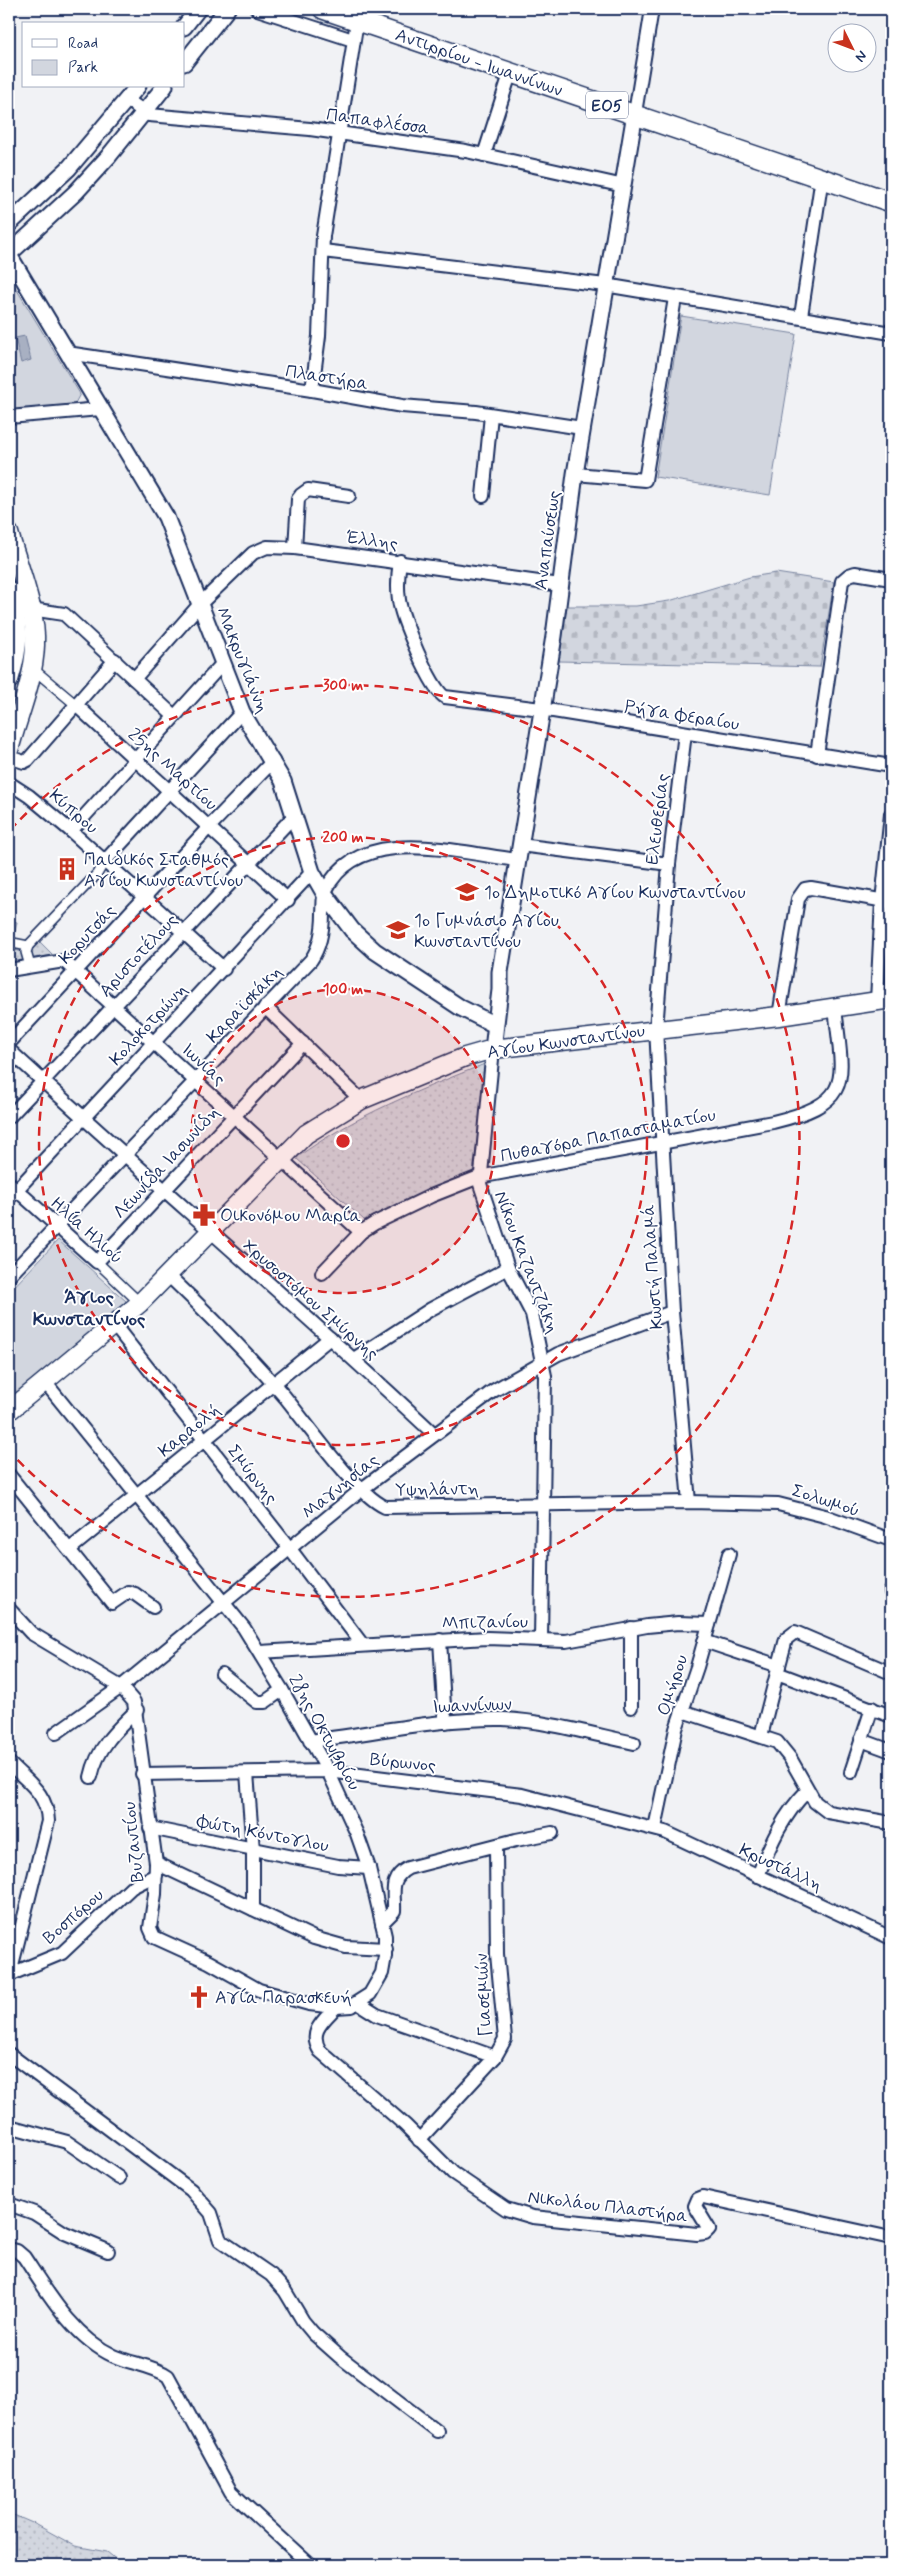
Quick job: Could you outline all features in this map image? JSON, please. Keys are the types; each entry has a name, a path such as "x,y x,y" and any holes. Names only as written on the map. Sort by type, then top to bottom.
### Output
{"main road":[{"name":"Αντιρρίου - Ιωαννίνων","path":"323,9 510,74 635,113 891,202"},
{"path":"9,533 19,636 17,653 9,680"},
{"path":"9,750 32,668 35,639 15,604"},
{"name":"Αγίου Κωνσταντίνου","path":"9,1412 115,1326 140,1303 280,1158 310,1131 361,1100 488,1050 779,1016 884,1000"}],"street":[{"path":"185,26 198,9"},
{"path":"185,62 227,9"},
{"path":"257,9 353,40"},
{"path":"635,113 652,9"},
{"path":"312,390 319,336 323,251 338,134 357,21"},
{"path":"484,156 510,74"},
{"path":"9,224 70,168 136,88"},
{"path":"9,254 76,192 163,88"},
{"name":"Παπαφλέσσα","path":"127,100 144,112 189,119 338,134 466,151 624,186"},
{"name":"Αναπαύσεως","path":"488,1050 493,989 500,972 560,585 582,428 635,113"},
{"path":"801,316 822,177"},
{"path":"323,251 605,285 675,298 801,316 891,333"},
{"name":"Μακρυγιάννη","path":"9,254 166,517 242,712 273,761 283,781 312,872 324,893 352,930 375,950 449,1001 491,1023"},
{"path":"575,474 645,480 675,298"},
{"name":"Πλαστήρα","path":"67,353 312,390 402,406 491,415 582,428"},
{"path":"9,417 100,409"},
{"path":"483,496 491,415"},
{"path":"295,548 298,500 301,494 308,490 349,496"},
{"name":"Έλλης","path":"134,679 200,604 258,550 270,547 295,548 560,585"},
{"name":"Ρήγα Φεραίου","path":"400,562 398,588 400,606 423,663 439,693 451,699 541,709 891,766"},
{"path":"817,755 842,581 855,573 891,579"},
{"path":"15,604 64,614 174,716"},
{"path":"9,757 27,761 115,660"},
{"path":"71,831 135,758 223,663"},
{"name":"25ης Μαρτίου","path":"32,668 135,758 288,900"},
{"path":"30,966 26,952 28,946 97,874 104,862 242,712"},
{"name":"Ελευθερίας","path":"656,1029 669,864 685,733"},
{"name":"Κορυτσάς","path":"9,1043 210,826 273,761"},
{"name":"Κύπρου","path":"9,783 33,799 71,831 224,970"},
{"path":"884,1000 886,902 891,814"},
{"name":"Αριστοτέλους","path":"9,1117 293,816"},
{"path":"324,893 332,879 348,864 365,854 384,848 519,853 669,864"},
{"name":"Κολοκοτρώνη","path":"11,1190 84,1118 155,1043 312,872"},
{"path":"779,1016 800,893 810,888 886,902"},
{"name":"Καραϊσκάκη","path":"9,1276 314,955 321,932 324,893"},
{"path":"9,946 13,943 28,946"},
{"name":"Ιωνίας","path":"9,970 62,960 361,1232"},
{"path":"265,1007 361,1100"},
{"name":"Πυθαγόρα Παπασταματίου","path":"322,1273 361,1232 416,1203 479,1177 790,1118 826,1103 835,1093 841,1073 835,1008"},
{"name":"Κωστή Παλαμά","path":"656,1029 672,1312 688,1502"},
{"name":"Λεωνίδα Ιασωνίδη","path":"96,1262 303,1043"},
{"name":"Χρυσοστόμου Σμύρνης","path":"9,1050 208,1232 354,1359 434,1434"},
{"name":"Νίκου Καζαντζάκη","path":"488,1050 479,1177 482,1193 508,1268 532,1314 546,1391 541,1639"},
{"name":"Ηλία Ηλιού","path":"11,1190 56,1225 140,1303"},
{"path":"354,1359 431,1309 508,1268"},
{"name":"Υψηλάντη","path":"168,1275 217,1322 274,1385 362,1490 380,1505 393,1508 688,1502"},
{"name":"Μαγνησίας","path":"56,1733 121,1687 362,1490 493,1391 542,1361 672,1312"},
{"name":"Σμύρνης","path":"115,1326 362,1644"},
{"name":"Καραολή","path":"70,1548 330,1338"},
{"name":"28ης Οκτωβρίου","path":"45,1382 224,1602 260,1652 328,1771 353,1824 369,1868 386,1949 384,1963 378,1980 370,1994 358,2003"},
{"path":"9,1475 70,1548 112,1603 128,1592 135,1594 152,1608"},
{"name":"Σολωμού","path":"688,1502 786,1505 825,1516 891,1540"},
{"name":"Ομήρου","path":"655,1828 682,1711 729,1554"},
{"path":"9,1609 32,1633 121,1687"},
{"name":"Μπιζανίου","path":"260,1652 362,1644 487,1638 566,1641 631,1628 678,1623 709,1624"},
{"path":"631,1628 631,1707"},
{"path":"761,1736 786,1639 796,1632 891,1673"},
{"path":"440,1640 445,1722"},
{"path":"704,1641 891,1716"},
{"path":"222,1674 258,1702 265,1702 282,1690"},
{"name":"Βυζαντίου","path":"121,1687 134,1702 137,1710 142,1774 156,1869 150,1928 152,1934 267,1992 310,2004 336,2007"},
{"path":"851,1772 872,1708"},
{"path":"91,1777 96,1761 112,1735 137,1710"},
{"path":"682,1711 761,1736 781,1745 807,1791 819,1807 828,1812 891,1823"},
{"name":"Ιωαννίνων","path":"310,1741 445,1722 521,1720 634,1743"},
{"path":"861,1740 891,1751"},
{"path":"10,1766 41,1795 46,1807 48,1821 11,1974"},
{"name":"Βύρωνος","path":"142,1774 328,1771 522,1795 655,1828"},
{"path":"247,1773 253,1850 253,1909"},
{"path":"758,1876 781,1824 807,1791"},
{"name":"Φώτη Κόντογλου","path":"150,1828 338,1866 369,1868"},
{"name":"Κρυστάλλη","path":"655,1828 891,1938"},
{"path":"382,1923 394,1911 394,1883 404,1870 420,1864 552,1833"},
{"name":"Γιασεμιών","path":"419,2140 495,2056 503,2044 505,2035 498,1963 496,1846"},
{"path":"156,1869 253,1909 314,1938 338,1946 386,1949"},
{"name":"Βοσπόρου","path":"11,1974 62,1953 132,1887 156,1869"},
{"path":"336,2007 358,2003 377,2015 495,2056"},
{"name":"Νικολάου Πλαστήρα","path":"336,2007 316,2030 315,2040 319,2050 467,2184 494,2203 521,2215 697,2234 705,2233 709,2228 695,2206 698,2199 703,2197 891,2238"},
{"path":"9,2054 138,2149 196,2195 211,2213 220,2240 271,2275 285,2291 313,2333 340,2357 437,2431"},
{"path":"9,2126 67,2142 119,2178"},
{"path":"9,2204 34,2213 65,2233 108,2251"},
{"path":"9,2249 17,2251 24,2257 58,2308 93,2344 168,2376 231,2492 310,2565"}],"green space":[{"path":"11,280 80,394 73,407 9,414"},
{"path":"681,316 796,334 770,495 655,477"},
{"path":"776,573 834,582 820,667 559,661 567,606 636,606 669,601 750,577"},
{"path":"9,920 17,922 14,936 9,943"},
{"path":"38,940 52,955 31,959 29,949"},
{"path":"9,949 24,952 26,960 9,963"},
{"path":"487,1063 473,1172 364,1220 296,1158 341,1129 388,1104"},
{"path":"58,1240 126,1301 87,1340 21,1394 9,1387 9,1292"},
{"path":"9,2513 37,2525 75,2546 107,2552 123,2565 9,2565"}],"water":[{"path":"25,336 31,360 21,363 15,338"}],"place":[{"name":"Παιδικός Σταθμός Αγίου Κωνσταντίνου","path":"67,869"},
{"name":"1ο Δημοτικό Αγίου Κωνσταντίνου","path":"467,892"},
{"name":"1ο Γυμνάσιο Αγίου Κωνσταντίνου","path":"398,930"},
{"name":"Οικονόμου Μαρία","path":"204,1215"},
{"name":"Αγία Παρασκευή","path":"199,1997"}],"district":[{"name":"Άγιος Κωνσταντίνος","path":"89,1307"}]}
